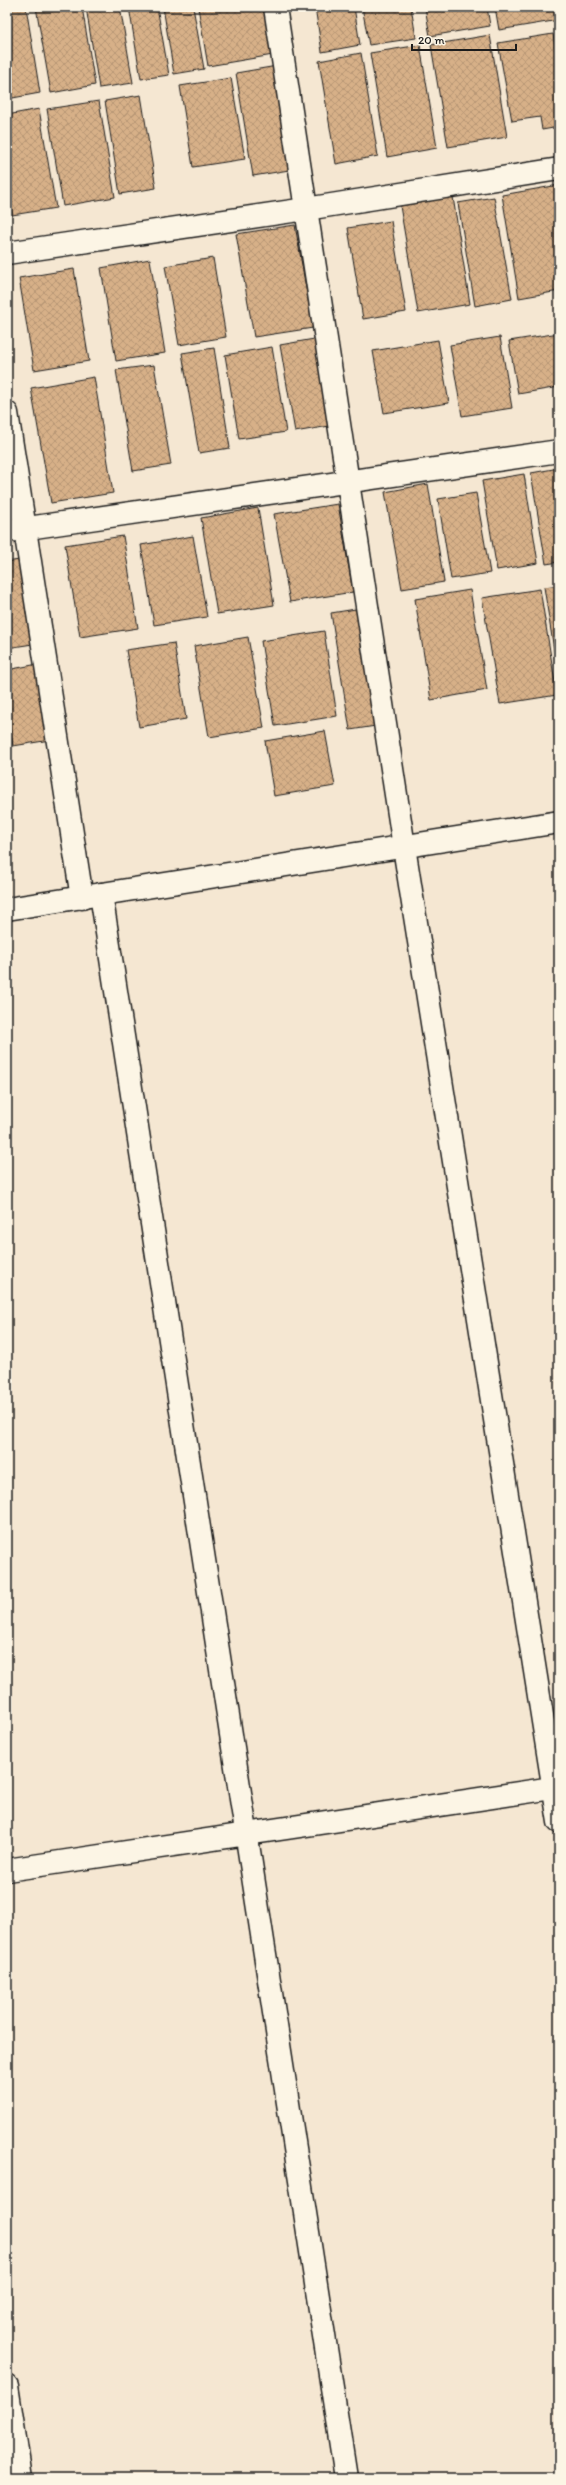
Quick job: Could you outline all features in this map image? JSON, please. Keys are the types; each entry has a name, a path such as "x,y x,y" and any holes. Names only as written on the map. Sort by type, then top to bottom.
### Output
{"street":[{"path":"276,7 404,847 556,1787 559,1822"},
{"path":"7,253 306,209 559,169"},
{"path":"7,413 16,530 92,896 247,1834 346,2478"},
{"path":"16,530 349,483 559,451"},
{"path":"7,909 559,822"},
{"path":"7,1870 556,1787"},
{"path":"7,2386 21,2478"}],"building":[{"path":"7,7 26,7 40,93 7,99"},
{"path":"36,7 82,7 95,85 51,93"},
{"path":"86,7 120,7 133,83 99,88"},
{"path":"129,7 157,7 169,75 141,79"},
{"path":"163,7 193,7 204,69 174,74"},
{"path":"198,7 265,7 273,55 208,66"},
{"path":"315,7 354,7 360,45 322,52"},
{"path":"362,7 411,7 416,38 369,45"},
{"path":"425,7 487,7 490,26 430,36"},
{"path":"495,7 559,7 559,20 499,30"},
{"path":"553,34 559,72 559,127 542,130 540,117 512,121 498,43"},
{"path":"490,35 507,137 448,147 431,45"},
{"path":"420,45 437,148 387,157 370,53"},
{"path":"361,53 378,156 336,164 319,61"},
{"path":"277,66 295,169 253,176 236,73"},
{"path":"231,78 245,159 193,167 180,86"},
{"path":"141,95 156,188 120,194 105,101"},
{"path":"99,101 115,197 63,206 47,109"},
{"path":"39,109 56,208 12,215 7,186 7,115"},
{"path":"559,185 559,291 519,298 502,195"},
{"path":"453,197 470,304 418,313 400,206"},
{"path":"494,197 512,299 475,306 458,203"},
{"path":"391,221 406,312 363,319 348,228"},
{"path":"295,225 313,328 254,337 236,234"},
{"path":"213,258 226,337 179,345 165,266"},
{"path":"150,259 165,353 116,361 101,268"},
{"path":"74,269 89,361 34,370 19,278"},
{"path":"559,333 559,387 518,394 509,341"},
{"path":"500,337 512,408 462,416 450,345"},
{"path":"320,338 335,425 295,432 280,345"},
{"path":"438,340 449,403 384,413 373,351"},
{"path":"272,347 286,432 239,439 225,355"},
{"path":"214,348 230,448 199,453 182,353"},
{"path":"154,365 171,465 133,471 116,370"},
{"path":"94,377 113,493 51,503 31,388"},
{"path":"559,468 559,562 546,564 531,473"},
{"path":"524,474 538,563 497,570 482,481"},
{"path":"428,484 444,582 402,589 385,492"},
{"path":"476,493 490,573 451,579 438,499"},
{"path":"338,504 353,592 290,602 274,514"},
{"path":"258,508 274,605 217,614 201,518"},
{"path":"123,536 138,628 80,637 65,545"},
{"path":"193,536 207,617 154,625 141,545"},
{"path":"25,559 39,643 7,648 7,562"},
{"path":"559,585 559,669 557,669 544,587"},
{"path":"540,589 557,695 500,704 482,598"},
{"path":"470,590 487,690 431,700 415,599"},
{"path":"362,608 382,725 350,730 331,613"},
{"path":"324,631 337,716 275,726 261,641"},
{"path":"248,637 264,728 209,737 194,646"},
{"path":"174,643 186,719 139,727 126,650"},
{"path":"38,664 50,740 13,746 7,711 7,670"},
{"path":"325,731 335,786 274,796 265,741"}]}
